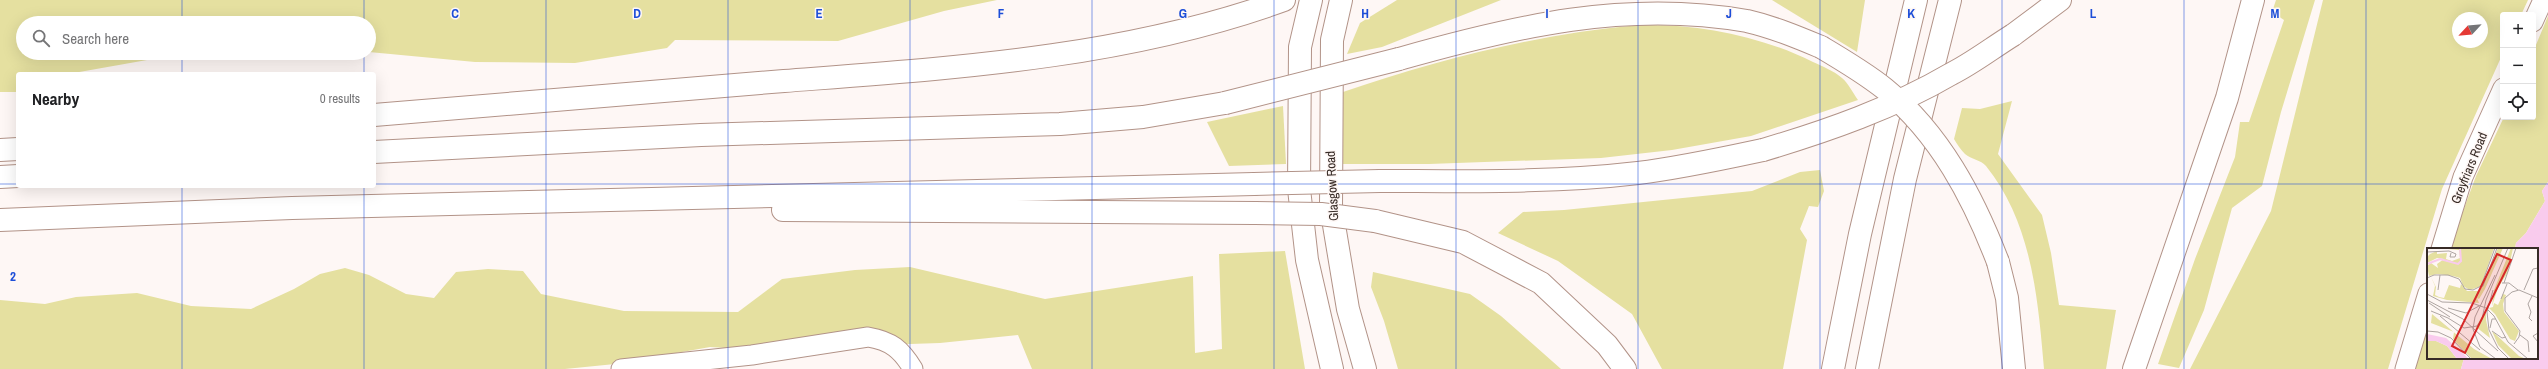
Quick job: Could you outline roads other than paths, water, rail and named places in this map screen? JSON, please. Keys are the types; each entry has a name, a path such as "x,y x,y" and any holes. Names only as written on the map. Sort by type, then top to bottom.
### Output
{"main road":[{"path":"376,115 878,74 1055,56 1136,42 1257,10 1284,0"},
{"path":"1310,0 1300,47 1299,189 1307,260 1332,369"},
{"name":"Glasgow Road","path":"1341,0 1332,40 1332,207 1348,309 1365,369"},
{"path":"1833,369 1860,234 1916,0"},
{"path":"1867,369 1905,179 1950,0"},
{"path":"0,220 183,211 1380,181 1574,178 1637,173 1701,163 1763,150 1845,123 1923,89 1952,74 2013,35 2060,0"},
{"path":"2134,369 2227,98 2253,0"},
{"path":"376,152 693,136 1060,124 1143,117 1225,103 1399,59 1482,36 1569,16 1642,9 1689,10 1748,21 1781,31 1821,47 1886,89 1920,124 1952,164 1970,196 1998,262 2007,298 2014,369"},
{"path":"0,150 16,148"},
{"path":"0,177 16,176"},
{"path":"492,204 879,211 1320,214 1375,221 1463,242 1541,283 1607,345 1625,369"}],"street":[{"path":"2536,15 2543,0"},
{"name":"Greyfriars Road","path":"2441,248 2463,177 2500,95"},
{"path":"2405,369 2427,296"},
{"path":"620,369 752,356 868,337 886,340 905,356 912,369"}]}
